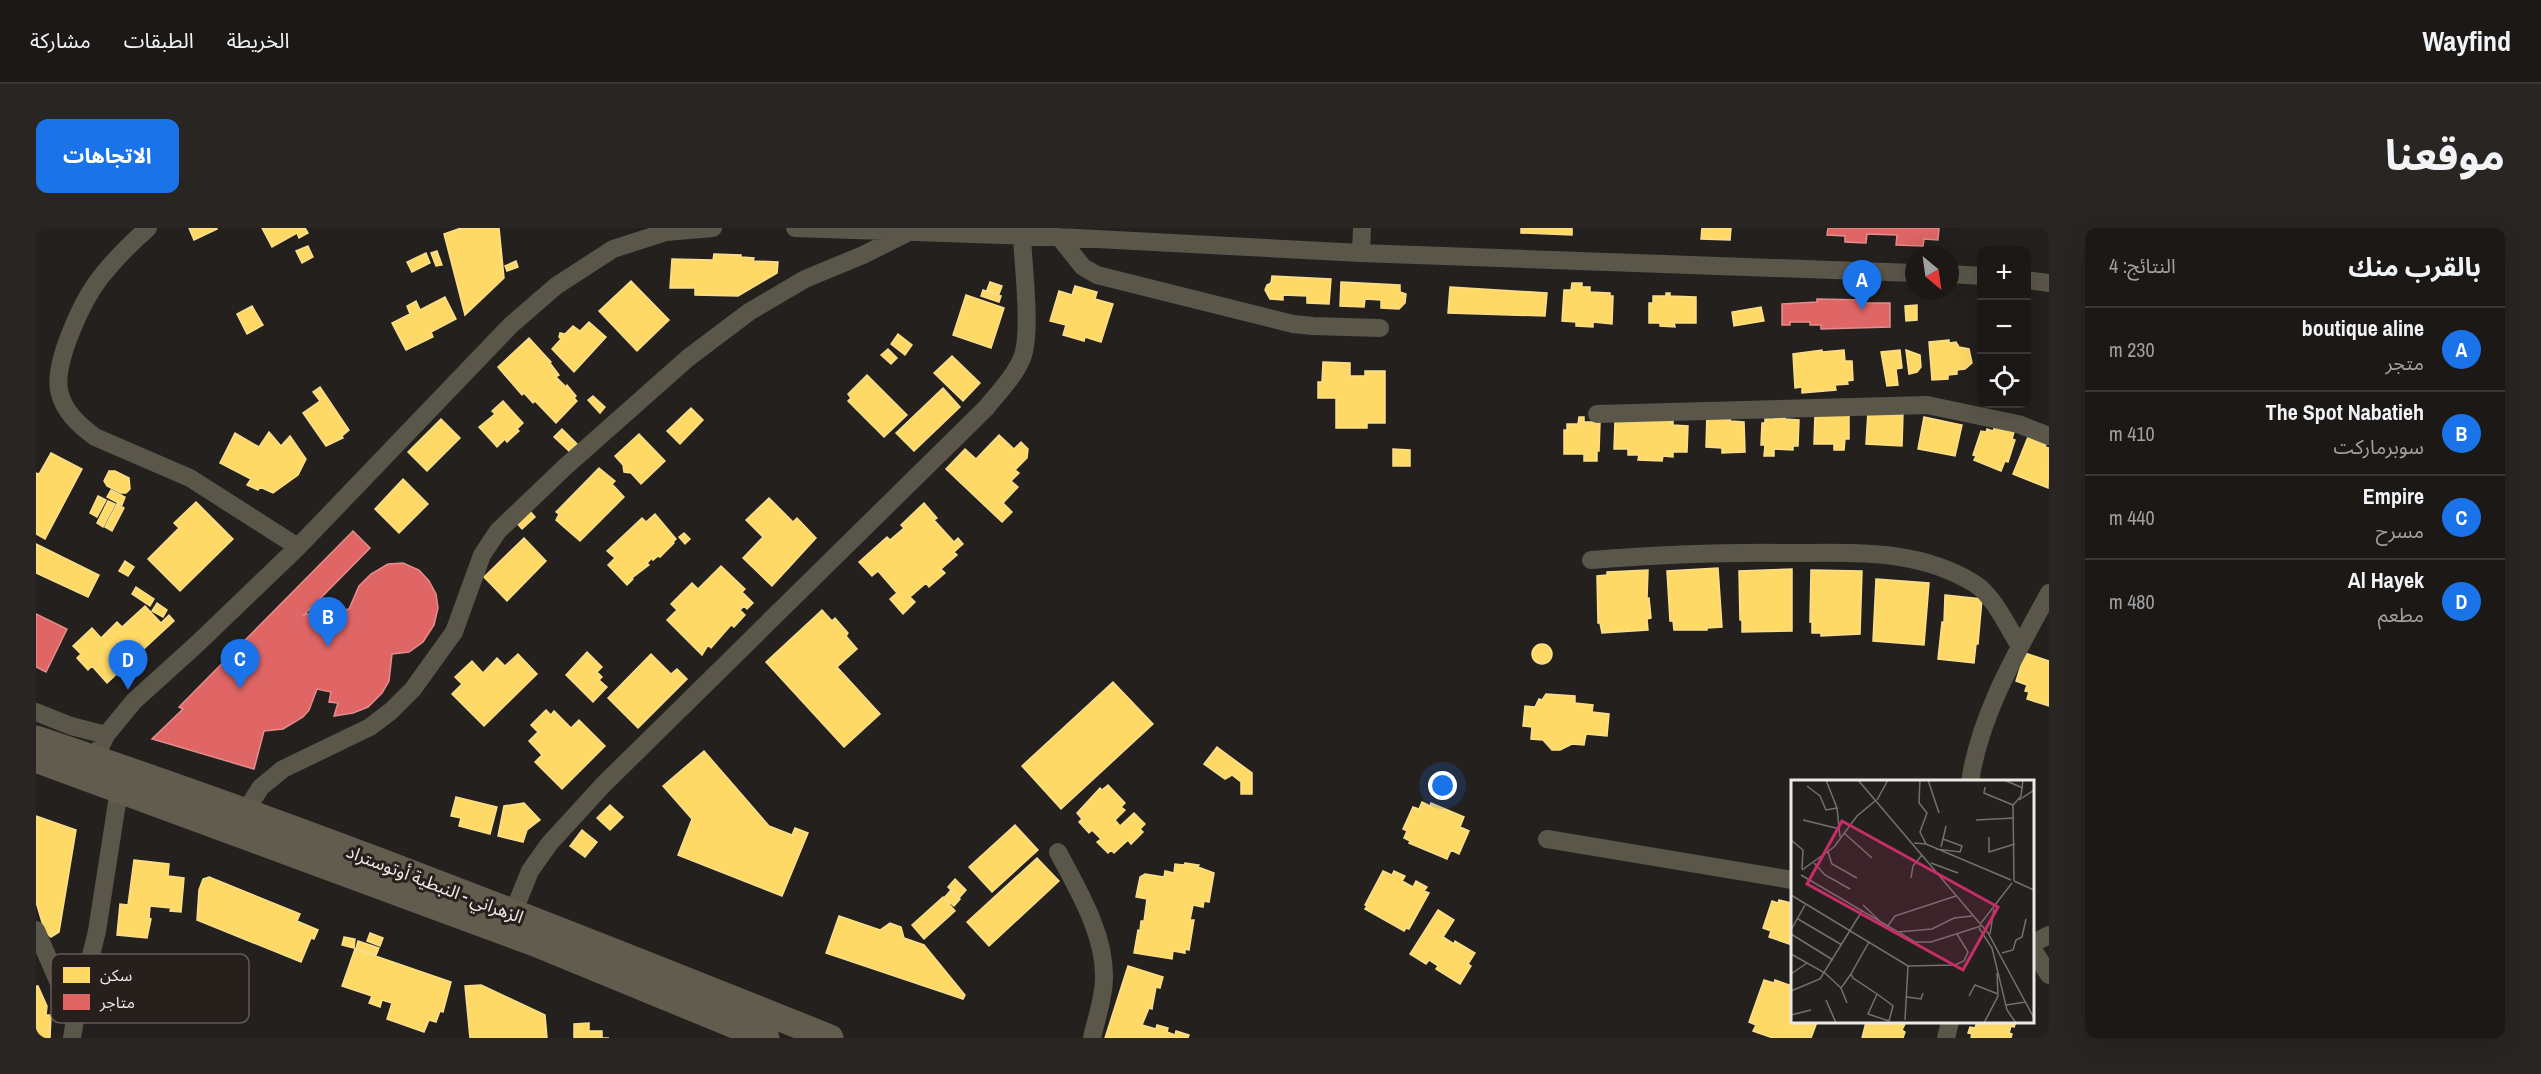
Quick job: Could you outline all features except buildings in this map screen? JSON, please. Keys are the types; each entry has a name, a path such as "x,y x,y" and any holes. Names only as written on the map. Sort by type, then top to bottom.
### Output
{"highway":[{"name":"الزهراني - النبطية أوتوستراد","path":"36,739 100,747 244,813 513,913 830,1038"},
{"name":"الزهراني - النبطية أوتوستراد","path":"36,759 535,944 766,1038"}],"street":[{"path":"148,228 127,247 99,279 77,321 61,364 58,382 64,406 82,428 95,436 190,478 298,547"},
{"path":"36,712 71,726 100,747 134,701 298,547 511,325 556,286 613,249 666,232 713,228"},
{"path":"795,228 1059,237 1361,253 1905,273"},
{"path":"1361,253 1362,228"},
{"path":"244,813 261,788 282,769 370,727 392,711 413,689 454,632 482,555 498,531 565,467 688,358 749,312 805,279 863,255 906,233"},
{"path":"513,913 530,871 542,853 603,785 977,416 1008,381 1022,357 1025,337 1022,236"},
{"path":"1059,237 1083,267 1097,275 1293,324 1380,328"},
{"path":"1959,275 1977,276"},
{"path":"2031,281 2049,283"},
{"path":"1597,414 1926,405 2018,424 2049,436"},
{"path":"1592,560 1736,552 1884,553 1916,559 1977,585 1996,608 2020,647"},
{"path":"1971,780 1982,735 2020,647 2049,593"},
{"path":"91,954 119,790"},
{"path":"1547,839 1771,874 1791,880"},
{"path":"1058,852 1087,908 1103,963 1104,980 1092,1038"},
{"path":"36,930 51,970"},
{"path":"2034,945 2049,935"},
{"path":"2034,949 2049,975"},
{"path":"1946,1038 1950,1023"}],"place":[{"name":"boutique aline","path":"1862,310"},
{"name":"The Spot Nabatieh","path":"328,647"},
{"name":"Empire","path":"240,689"},
{"name":"Al Hayek","path":"128,690"}]}
